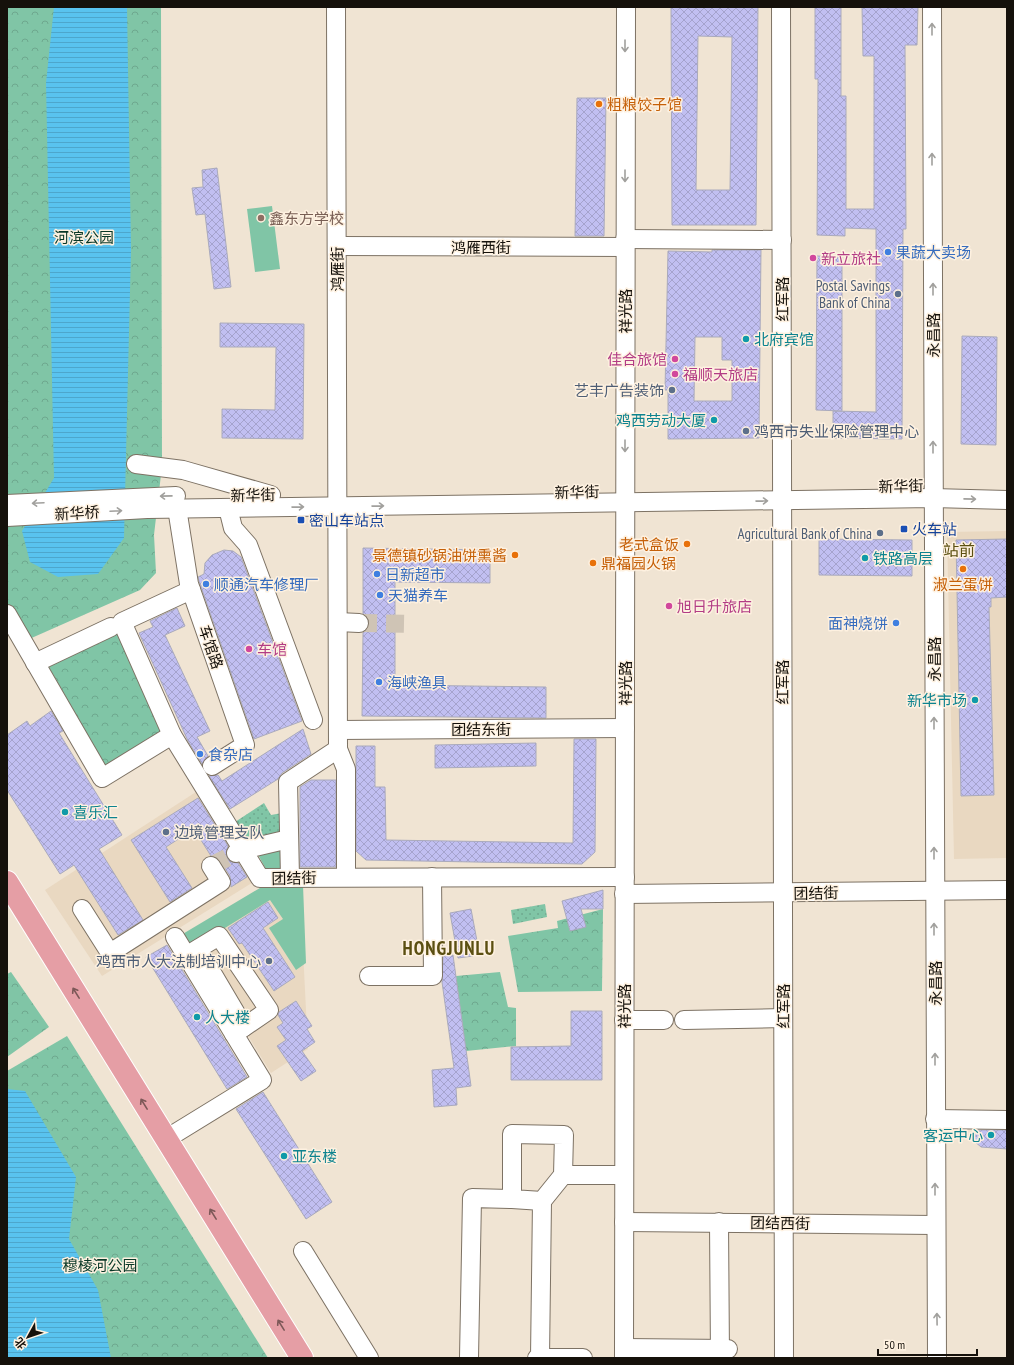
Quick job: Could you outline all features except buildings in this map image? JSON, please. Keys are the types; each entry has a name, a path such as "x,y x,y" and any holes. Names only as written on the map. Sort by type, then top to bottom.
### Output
{"main road":[{"path":"7,882 302,1358"},
{"path":"7,909 285,1358"}],"street":[{"name":"鸿雁街","path":"336,7 339,500 338,749"},
{"name":"祥光路","path":"624,1353 626,7"},
{"name":"红军路","path":"781,7 784,1358"},
{"name":"永昌路","path":"932,7 934,892 937,1358"},
{"name":"鸿雁西街","path":"337,246 782,240"},
{"path":"136,464 183,470 271,495"},
{"name":"新华街","path":"147,503 177,508 228,508 339,500 933,492 1007,487"},
{"name":"新华街","path":"933,492 1007,500"},
{"name":"新华街","path":"147,503 271,495 339,500"},
{"name":"新华桥","path":"7,504 147,503"},
{"name":"新华桥","path":"7,517 147,503"},
{"name":"车馆路","path":"177,508 192,590 245,745 212,766"},
{"path":"228,508 233,528 248,545 313,720"},
{"name":"团结街","path":"192,590 122,622 172,735 239,851 260,878 432,877 783,893 1007,890"},
{"path":"7,614 102,778 172,735"},
{"path":"338,622 359,623"},
{"path":"35,663 111,627"},
{"name":"团结东街","path":"338,730 625,728"},
{"path":"290,878 288,782 338,749 346,769 346,877"},
{"path":"239,851 289,839"},
{"path":"82,909 110,953 221,882 211,866"},
{"path":"369,976 433,976 432,877"},
{"path":"192,953 219,936 269,1010 239,1030"},
{"path":"166,1139 262,1080 239,1030 192,953 175,937"},
{"path":"684,1020 783,1018"},
{"path":"624,1020 664,1020"},
{"path":"935,1119 1007,1120"},
{"path":"512,1198 512,1134 564,1135 563,1175 542,1201 539,1358 584,1358"},
{"path":"563,1175 624,1175"},
{"path":"469,1358 472,1198 512,1198 542,1201"},
{"name":"团结西街","path":"624,1222 783,1222 936,1225"},
{"path":"624,1353 723,1352 719,1222"},
{"path":"303,1251 369,1358"}],"shaded area":[{"path":"1007,531 1007,858 954,859 947,532"},
{"path":"199,790 255,881 102,976 45,890"},
{"path":"264,890 300,891 308,1049 271,1073 186,935"}],"green space":[{"name":"河滨公园","path":"7,7 161,7 162,466 154,535 156,573 140,590 18,644 7,619"},
{"path":"272,206 280,269 255,272 247,209"},
{"path":"115,622 166,734 108,770 43,657"},
{"path":"264,803 271,815 282,813 282,836 248,844 235,822"},
{"path":"282,845 284,872 268,873 256,851"},
{"path":"265,885 303,885 306,963 296,970 269,928 283,919 270,900 191,949 181,935"},
{"path":"545,904 547,917 513,924 511,910"},
{"path":"603,909 602,991 518,992 508,936 558,928 557,921"},
{"path":"11,972 49,1027 7,1057 7,974"},
{"path":"500,972 508,1007 516,1008 516,1046 466,1051 456,976"},
{"name":"穆棱河公园","path":"67,1036 268,1358 7,1358 7,1071"}],"water":[{"path":"54,7 127,7 131,250 124,538 98,574 58,577 30,562 22,531 54,478 46,83"},
{"path":"7,1089 25,1091 76,1177 69,1239 98,1290 111,1358 7,1358"}],"tunnel":[{"path":"359,623 411,624"},
{"path":"211,866 236,853"}],"place":[{"name":"粗粮饺子馆","path":"599,104"},
{"name":"鑫东方学校","path":"261,218"},
{"name":"果蔬大卖场","path":"888,252"},
{"name":"新立旅社","path":"813,258"},
{"name":"Postal Savings Bank of China","path":"898,294"},
{"name":"北府宾馆","path":"746,339"},
{"name":"佳合旅馆","path":"675,359"},
{"name":"福顺天旅店","path":"675,374"},
{"name":"艺丰广告装饰","path":"672,390"},
{"name":"鸡西劳动大厦","path":"714,420"},
{"name":"鸡西市失业保险管理中心","path":"746,431"},
{"name":"密山车站点","path":"301,520"},
{"name":"火车站","path":"904,529"},
{"name":"Agricultural Bank of China","path":"880,533"},
{"name":"老式盒饭","path":"687,544"},
{"name":"景德镇砂锅油饼熏酱","path":"515,555"},
{"name":"铁路高层","path":"865,558"},
{"name":"鼎福园火锅","path":"593,563"},
{"name":"淑兰蛋饼","path":"963,569"},
{"name":"日新超市","path":"377,574"},
{"name":"顺通汽车修理厂","path":"206,584"},
{"name":"天猫养车","path":"380,595"},
{"name":"旭日升旅店","path":"669,606"},
{"name":"面神烧饼","path":"896,623"},
{"name":"车馆","path":"249,649"},
{"name":"海峡渔具","path":"379,682"},
{"name":"新华市场","path":"975,700"},
{"name":"食杂店","path":"200,754"},
{"name":"喜乐汇","path":"65,812"},
{"name":"边境管理支队","path":"166,832"},
{"name":"鸡西市人大法制培训中心","path":"269,961"},
{"name":"人大楼","path":"197,1017"},
{"name":"客运中心","path":"991,1135"},
{"name":"亚东楼","path":"284,1156"}],"district":[{"name":"站前","path":"959,550"},
{"name":"HONGJUNLU","path":"449,948"}]}
